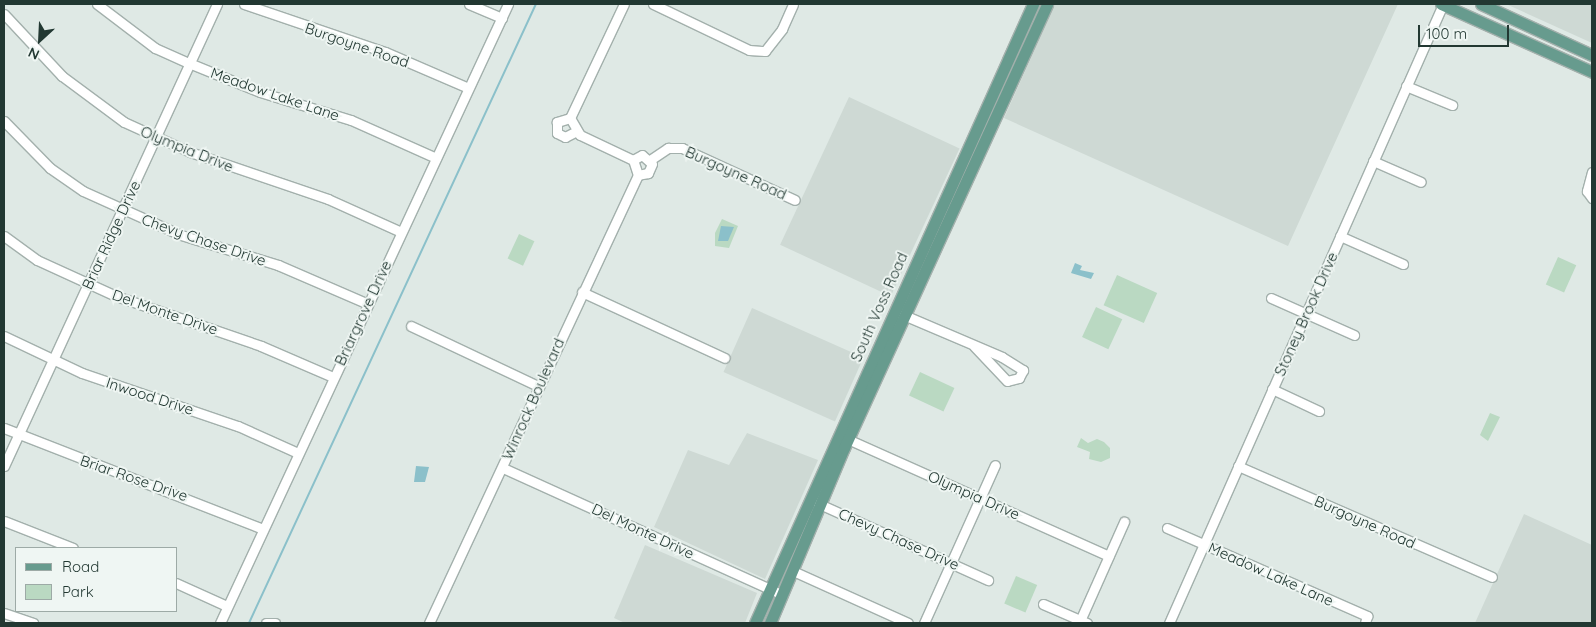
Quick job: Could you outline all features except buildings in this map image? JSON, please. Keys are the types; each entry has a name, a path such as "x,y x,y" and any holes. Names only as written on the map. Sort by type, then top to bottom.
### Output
{"main road":[{"name":"South Voss Road","path":"754,623 814,501 899,313 928,237 1033,4"},
{"name":"South Voss Road","path":"899,313 939,242 1047,4"},
{"path":"1442,4 1592,72"},
{"path":"1481,4 1592,55"},
{"path":"1026,20 1038,25"},
{"path":"1501,32 1534,29"},
{"path":"1521,41 1536,38 1560,48 1571,45"},
{"path":"991,96 1003,102"},
{"path":"958,168 971,173"},
{"path":"928,237 939,242"},
{"name":"South Voss Road","path":"770,623 793,571 814,501"}],"street":[{"name":"Meadow Lake Lane","path":"97,4 155,48 260,92 351,120 436,158"},
{"name":"Briar Ridge Drive","path":"4,466 217,4"},
{"name":"Burgoyne Road","path":"244,4 385,52 468,88"},
{"path":"469,4 502,18"},
{"name":"Briargrove Drive","path":"220,623 508,4"},
{"path":"624,4 570,118 575,132 634,160 638,175"},
{"path":"653,4 749,50 765,51 793,4"},
{"name":"Stoney Brook Drive","path":"1169,623 1442,4"},
{"name":"Olympia Drive","path":"4,14 91,101 155,138 328,199 402,232"},
{"path":"1406,86 1452,105"},
{"path":"570,118 557,122 557,133 565,137 575,132"},
{"name":"Chevy Chase Drive","path":"4,121 50,168 122,210 181,235 278,265 368,304"},
{"name":"Burgoyne Road","path":"650,160 668,148 682,148 795,200"},
{"path":"634,160 642,155 650,160"},
{"name":"Winrock Boulevard","path":"429,623 503,468 538,386 582,292 638,175 648,173 650,160"},
{"path":"1373,161 1421,182"},
{"path":"1590,194 1592,172"},
{"name":"Del Monte Drive","path":"4,236 37,260 88,284 261,346 333,377"},
{"path":"1340,236 1403,264"},
{"path":"582,292 725,358"},
{"path":"1271,298 1354,335"},
{"path":"899,313 974,346 1023,370 1016,382 1007,381 974,346"},
{"path":"411,326 538,386"},
{"name":"Inwood Drive","path":"4,336 54,360 114,385 238,426 298,453"},
{"path":"1272,390 1319,410"},
{"name":"Briar Rose Drive","path":"4,428 180,493 263,529"},
{"name":"Olympia Drive","path":"843,437 1109,556"},
{"path":"924,623 995,465"},
{"name":"Burgoyne Road","path":"1238,466 1492,578"},
{"name":"Del Monte Drive","path":"503,468 783,595"},
{"name":"Chevy Chase Drive","path":"814,501 988,580"},
{"path":"4,522 70,547"},
{"path":"1043,604 1082,622 1124,522"},
{"name":"Meadow Lake Lane","path":"1168,528 1368,616 1365,623"},
{"path":"793,571 908,623"},
{"path":"178,584 227,606"},
{"path":"4,613 33,623"},
{"path":"266,623 275,623"}],"shaded area":[{"path":"1055,4 1398,4 1288,246 1004,118"},
{"path":"1506,4 1592,4 1592,43"},
{"path":"849,97 960,149 891,296 780,245"},
{"path":"752,308 863,358 835,422 724,372"},
{"path":"747,433 818,460 765,579 654,527 688,450 729,465"},
{"path":"1524,514 1592,545 1592,623 1475,623"},
{"path":"645,545 757,593 745,623 625,623 614,618"}],"green space":[{"path":"722,219 738,226 729,248 715,246 715,233"},
{"path":"519,234 534,241 523,266 508,258"},
{"path":"1558,257 1576,265 1564,293 1546,284"},
{"path":"1117,275 1157,293 1144,323 1104,305"},
{"path":"1096,307 1122,319 1108,349 1082,337"},
{"path":"920,372 954,388 943,412 909,396"},
{"path":"1490,413 1500,417 1488,441 1480,435"},
{"path":"1081,438 1088,443 1097,439 1104,442 1110,448 1110,458 1101,462 1089,459 1090,452 1077,447"},
{"path":"1016,576 1037,585 1025,613 1004,604"}],"water":[{"path":"721,226 734,227 728,241 718,241"},
{"path":"1075,263 1082,266 1080,270 1094,273 1091,279 1071,273"},
{"path":"416,466 429,467 425,482 414,482"}],"waterway":[{"path":"249,623 536,4"}]}
